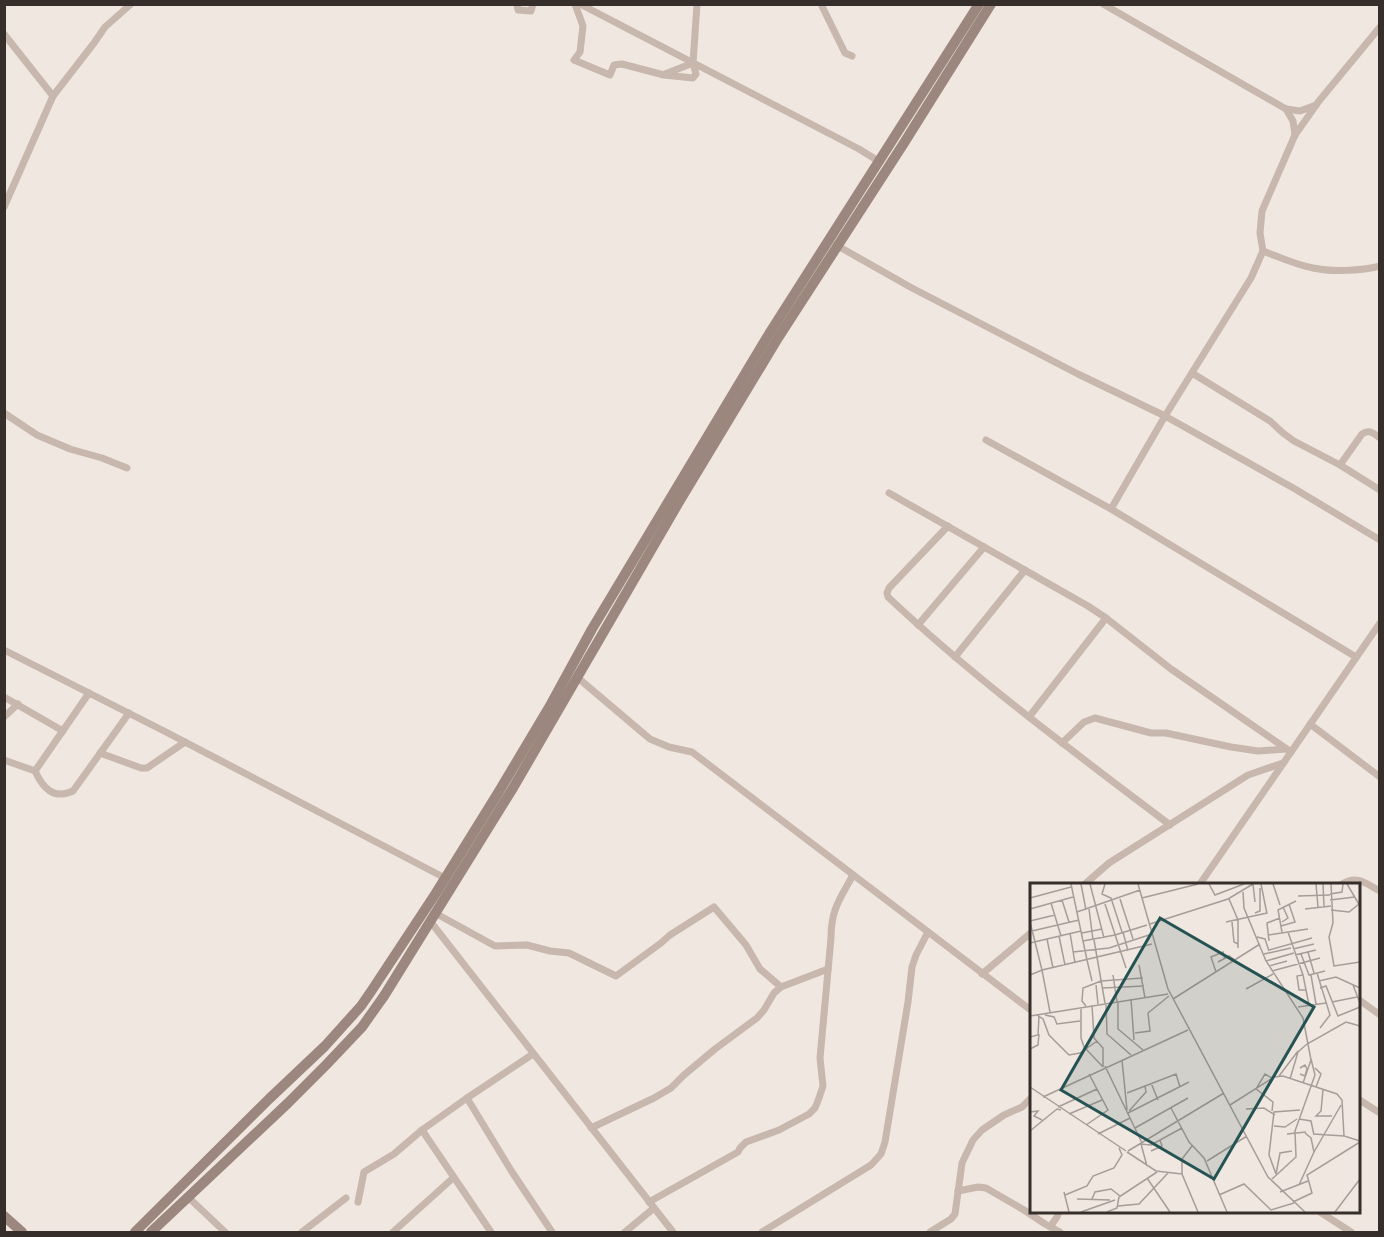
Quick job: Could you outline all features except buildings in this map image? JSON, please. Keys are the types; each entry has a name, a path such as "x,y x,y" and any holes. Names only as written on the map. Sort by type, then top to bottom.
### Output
{"main road":[{"path":"151,1233 326,1065 362,1027 399,973 513,788 880,162 979,4"},
{"path":"135,1233 325,1046 361,1006 498,793 592,629 763,343 904,143 991,4"},
{"path":"4,1216 22,1233"}],"street":[{"path":"4,207 53,96 103,29 131,4"},
{"path":"517,4 518,10 531,11 533,4"},
{"path":"575,4 583,26 580,52 574,60 610,75 614,65 622,64 664,75 693,78 696,74 693,63 697,4"},
{"path":"580,4 880,162"},
{"path":"821,4 845,53 852,56"},
{"path":"1103,4 1287,110 1300,111 1316,105"},
{"path":"1111,509 1165,416 1251,278 1263,251 1260,233 1262,210 1295,135 1316,105 1380,27"},
{"path":"5,35 53,96"},
{"path":"664,75 693,63"},
{"path":"1287,110 1293,121 1295,135"},
{"path":"834,243 912,288 1165,416 1380,540"},
{"path":"1263,251 1313,268 1338,270 1380,266"},
{"path":"1192,373 1270,421 1294,441 1340,465 1380,490"},
{"path":"4,413 37,435 127,468"},
{"path":"1340,465 1362,434 1370,431 1380,438"},
{"path":"986,440 1111,509 1356,657"},
{"path":"889,493 1106,618 1171,669 1288,751"},
{"path":"948,526 889,588 888,597 955,657 1029,717 1170,825"},
{"path":"918,625 984,546"},
{"path":"955,657 1025,570"},
{"path":"1029,717 1106,618"},
{"path":"1201,883 1283,763 1288,751 1310,724 1380,623"},
{"path":"4,650 445,878"},
{"path":"578,678 650,739 669,747 692,752 1030,1010"},
{"path":"35,771 89,693"},
{"path":"4,697 63,731"},
{"path":"4,717 18,704"},
{"path":"4,760 35,771 46,790 58,794 74,791 129,713"},
{"path":"1062,743 1084,722 1095,718 1151,733 1166,733 1231,747 1258,751 1288,751"},
{"path":"1310,724 1380,777"},
{"path":"100,753 141,768 147,768 185,742"},
{"path":"1087,883 1109,863 1248,776 1283,763"},
{"path":"625,1233 652,1205 738,1152 746,1142 779,1130 809,1114 814,1108 822,1086 819,1058 833,911 854,875"},
{"path":"1345,883 1352,879 1362,881 1380,891"},
{"path":"432,917 495,946 527,945 569,953 616,976 670,935 714,907 746,945 760,969 781,987"},
{"path":"432,917 533,1054 673,1233"},
{"path":"762,1233 871,1165 881,1154 885,1142 912,967 928,932"},
{"path":"982,974 1030,934"},
{"path":"591,1128 671,1088 715,1049 757,1018 774,993 781,987 828,969"},
{"path":"1360,1000 1380,1015"},
{"path":"358,1202 364,1172 394,1154 422,1130 533,1054"},
{"path":"467,1098 552,1233"},
{"path":"930,1233 955,1214 962,1163 973,1140 982,1130 1022,1107 1030,1099"},
{"path":"1360,1100 1380,1113"},
{"path":"422,1130 491,1233"},
{"path":"393,1233 453,1178"},
{"path":"958,1191 978,1187 986,1188 1054,1230 1059,1213"},
{"path":"188,1197 225,1233"},
{"path":"302,1233 346,1198"},
{"path":"1321,1213 1351,1233"}]}
